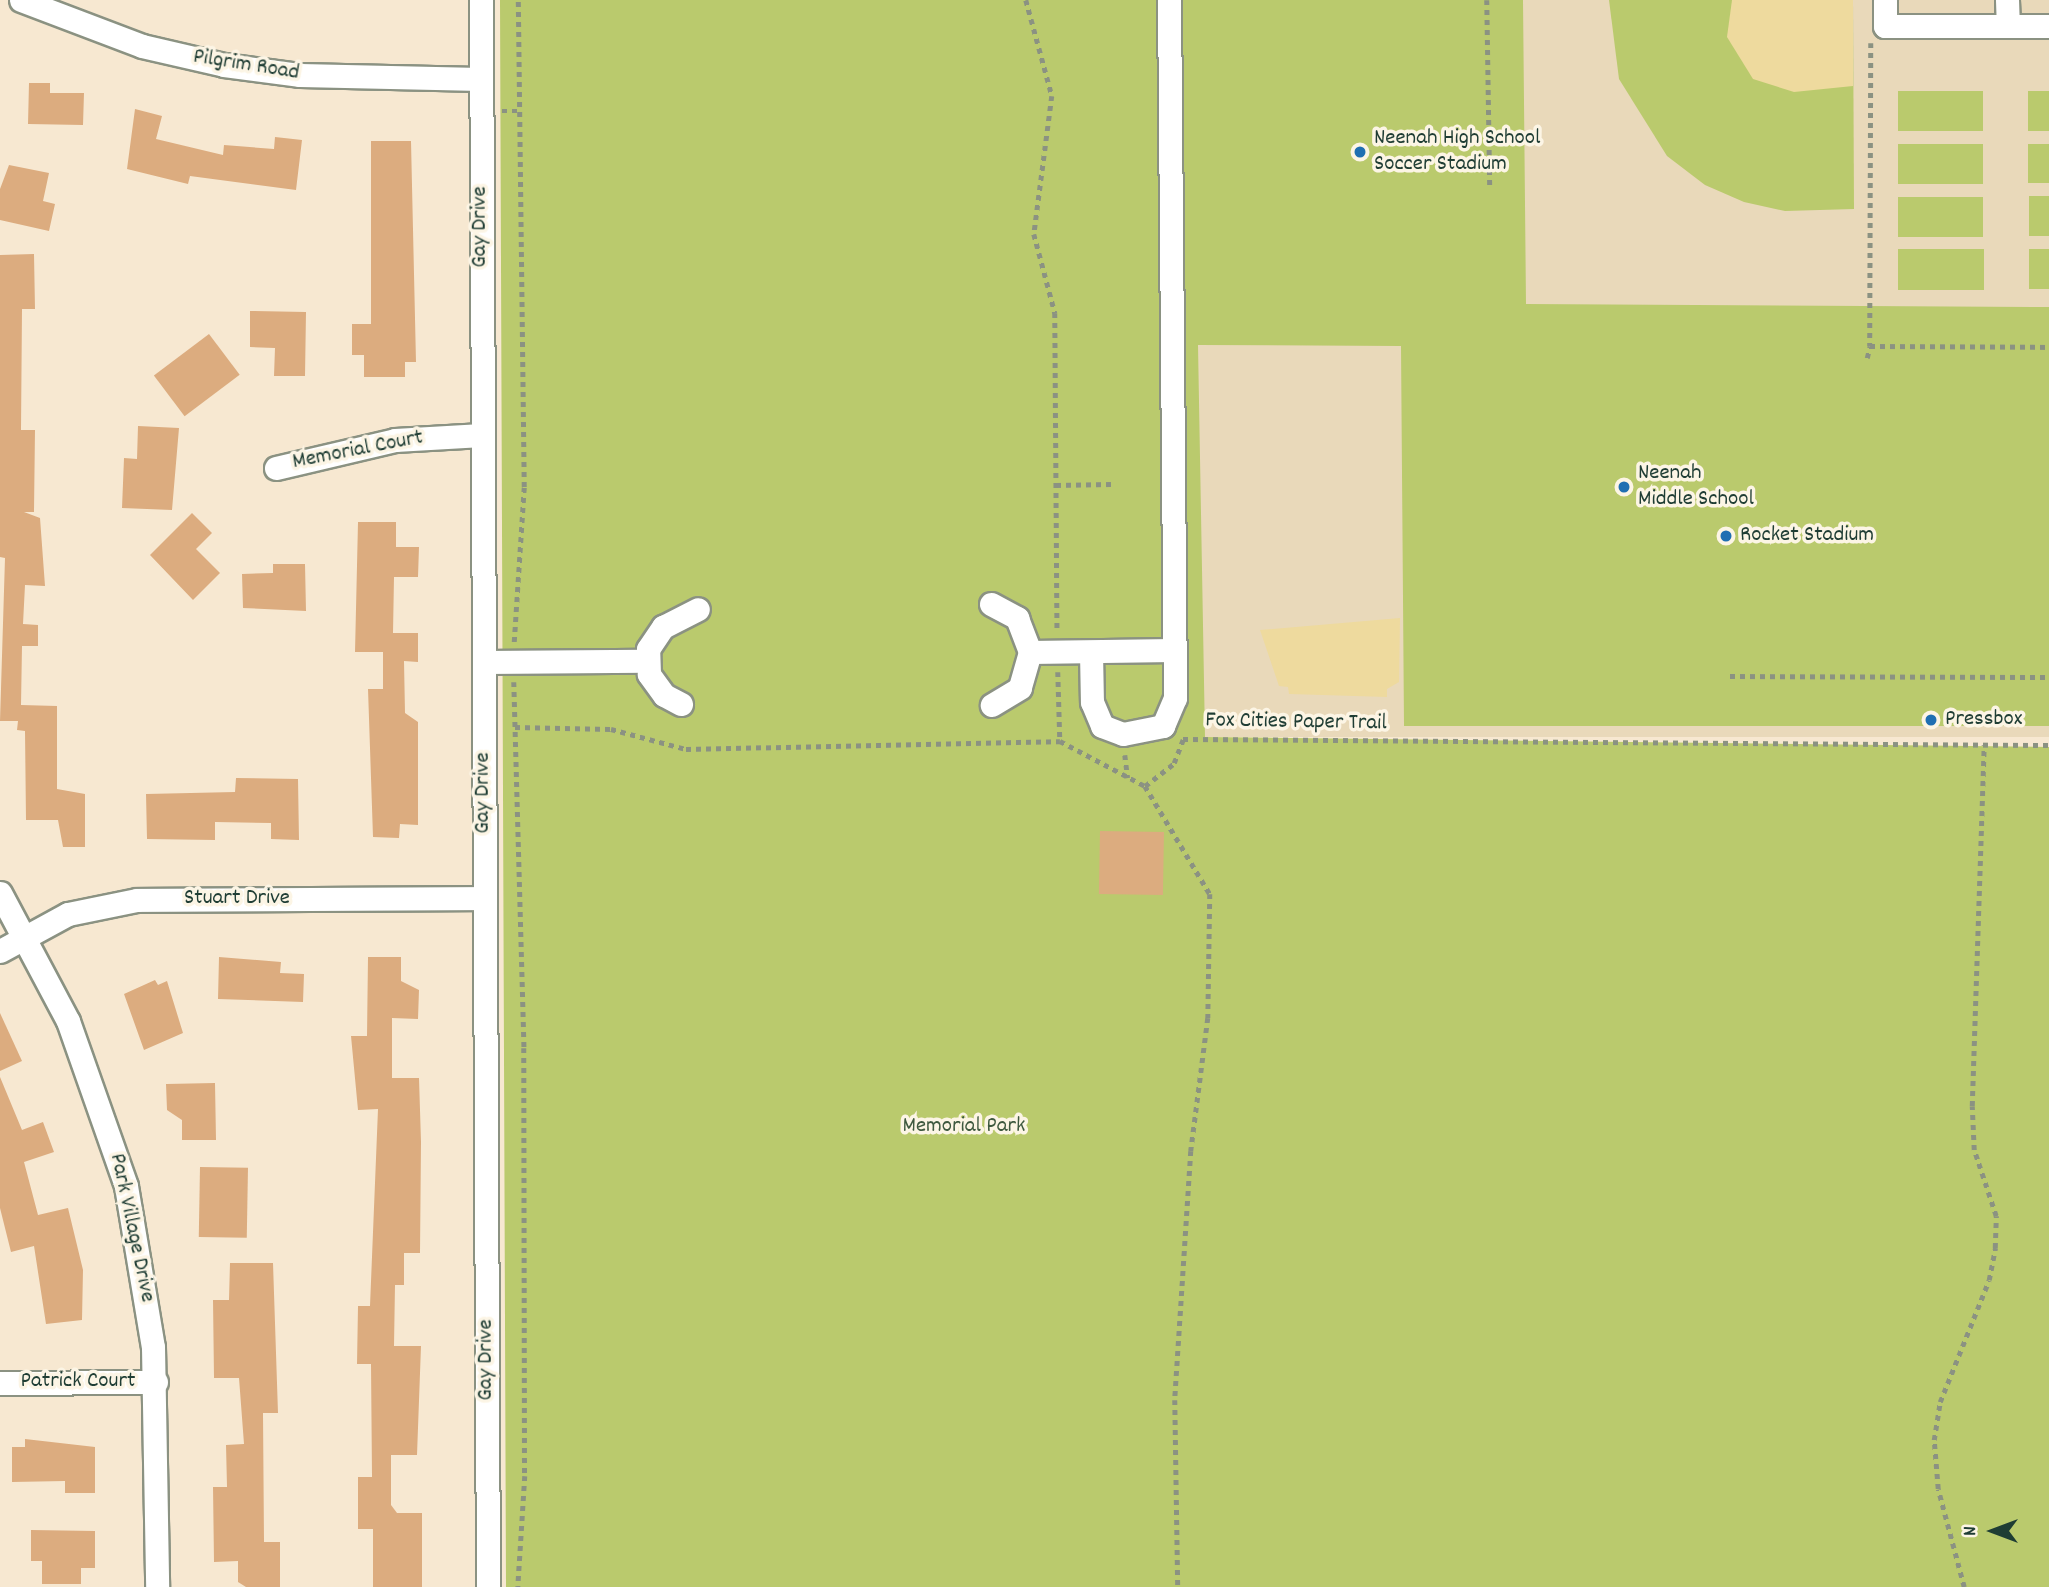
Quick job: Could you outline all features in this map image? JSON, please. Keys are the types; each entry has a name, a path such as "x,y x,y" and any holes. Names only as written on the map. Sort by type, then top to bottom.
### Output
{"street":[{"name":"Pilgrim Road","path":"21,0 142,46 224,65 300,75 480,79"},
{"name":"Gay Drive","path":"481,0 488,1587"},
{"path":"1091,652 1095,715 1102,726 1124,734 1152,731 1172,715 1174,650 1169,0"},
{"path":"1885,0 1885,26 2049,26"},
{"path":"2007,0 2008,26"},
{"name":"Memorial Court","path":"276,467 395,440 482,435"},
{"path":"991,604 1017,618 1030,652 1020,688 992,705"},
{"path":"646,661 663,627 698,609"},
{"path":"1030,652 1174,650"},
{"path":"484,662 646,661"},
{"path":"646,661 664,695 681,704"},
{"name":"Park Village Drive","path":"0,893 26,937 98,1096 126,1186 156,1382 157,1587"},
{"name":"Stuart Drive","path":"0,951 68,914 137,900 484,898"},
{"name":"Patrick Court","path":"0,1383 156,1382"}],"path":[{"path":"518,0 524,487 513,580 519,870 525,1476 518,1587"},
{"path":"1026,0 1052,96 1034,234 1055,313 1060,741"},
{"path":"1487,0 1490,187"},
{"path":"1867,358 1870,346 1871,28"},
{"path":"1870,346 2049,348"},
{"path":"1056,485 1111,484"},
{"path":"1730,676 2049,677"},
{"path":"515,727 611,729 686,749 1060,741 1145,786 1210,894 1208,1018 1191,1151 1175,1400 1178,1587"},
{"name":"Fox Cities Paper Trail","path":"1145,786 1174,763 1183,739 2049,745"},
{"path":"1964,1587 1938,1489 1934,1440 1940,1402 1989,1280 1995,1248 1996,1216 1974,1150 1972,1106 1984,745"}],"shaded area":[{"name":"Neenah Middle School","path":"1195,0 2049,0 2049,737 1195,737"}],"green space":[{"name":"Memorial Park","path":"500,0 1523,0 1526,304 2049,307 2049,726 1404,726 1401,346 1198,345 1205,737 2049,747 2049,1587 506,1587"},
{"path":"1609,0 1853,0 1854,209 1785,211 1744,202 1705,185 1667,156 1619,79"},
{"path":"1898,91 1983,91 1983,131 1898,131"},
{"path":"2028,91 2049,91 2049,131 2028,131"},
{"path":"1898,144 1983,144 1983,184 1898,184"},
{"path":"2028,144 2049,144 2049,183 2028,183"},
{"path":"2029,196 2049,196 2049,236 2029,236"},
{"path":"1898,197 1983,197 1983,237 1898,237"},
{"path":"1898,249 1984,249 1984,290 1898,290"},
{"path":"2029,249 2049,249 2049,289 2029,289"}],"sand":[{"path":"1732,0 1853,0 1853,86 1794,92 1753,79 1727,37"},
{"path":"1400,618 1399,682 1387,689 1387,697 1289,694 1288,687 1279,686 1260,630"}],"building":[{"path":"29,83 50,83 50,93 84,93 83,125 28,124"},
{"path":"135,109 162,116 156,139 223,155 224,145 274,149 275,137 302,140 296,190 190,176 188,184 127,169"},
{"path":"371,141 411,141 416,362 405,362 405,377 364,377 364,355 352,355 352,324 371,324"},
{"path":"9,165 49,173 43,201 55,204 49,231 0,220 0,189"},
{"path":"34,254 35,309 22,309 21,430 35,430 34,512 24,512 40,518 45,586 25,585 23,624 38,625 38,646 22,646 21,705 57,706 57,789 85,794 85,847 63,847 58,820 26,820 25,731 17,730 18,721 0,721 5,558 0,557 0,255"},
{"path":"250,311 306,312 305,376 274,376 275,348 250,347"},
{"path":"209,334 240,375 185,416 154,376"},
{"path":"138,426 179,428 172,510 122,508 124,458 137,459"},
{"path":"192,513 212,533 196,549 220,573 193,600 150,555"},
{"path":"358,522 396,522 396,547 419,547 418,577 394,577 393,633 418,633 418,662 404,661 405,713 418,722 418,825 400,824 399,838 373,837 368,689 383,689 383,652 355,652"},
{"path":"273,564 305,564 306,611 243,608 242,574 273,573"},
{"path":"236,778 298,779 299,840 271,839 271,823 215,822 215,840 147,839 146,794 235,792"},
{"path":"1100,831 1164,832 1163,895 1099,894"},
{"path":"219,957 281,962 280,973 304,974 303,1002 218,999"},
{"path":"368,957 401,957 401,981 419,990 418,1019 392,1018 392,1078 419,1078 421,1142 420,1253 404,1253 404,1285 395,1285 394,1346 421,1346 417,1455 391,1455 391,1505 397,1513 422,1513 422,1587 373,1587 373,1529 358,1529 358,1477 372,1477 371,1364 357,1364 358,1306 370,1306 378,1109 358,1110 351,1036 367,1036"},
{"path":"155,980 158,985 167,981 183,1033 144,1050 124,994"},
{"path":"0,1013 22,1061 0,1071"},
{"path":"0,1077 22,1130 43,1122 54,1152 24,1162 38,1215 68,1208 83,1270 82,1320 46,1324 34,1246 11,1252 0,1208"},
{"path":"215,1083 216,1140 182,1140 182,1120 167,1110 166,1084"},
{"path":"200,1167 248,1168 247,1238 199,1237"},
{"path":"230,1263 273,1263 278,1413 263,1413 264,1542 280,1542 280,1587 246,1587 238,1582 238,1561 214,1562 213,1487 227,1487 226,1445 244,1444 239,1378 214,1378 213,1300 229,1300"},
{"path":"25,1439 95,1447 95,1493 65,1493 65,1481 12,1482 12,1447 25,1447"},
{"path":"31,1530 95,1531 95,1568 81,1568 81,1584 42,1584 42,1561 31,1561"}],"place":[{"name":"Neenah High School Soccer Stadium","path":"1360,152"},
{"name":"Neenah Middle School","path":"1624,487"},
{"name":"Rocket Stadium","path":"1726,536"},
{"name":"Pressbox","path":"1931,720"}]}
